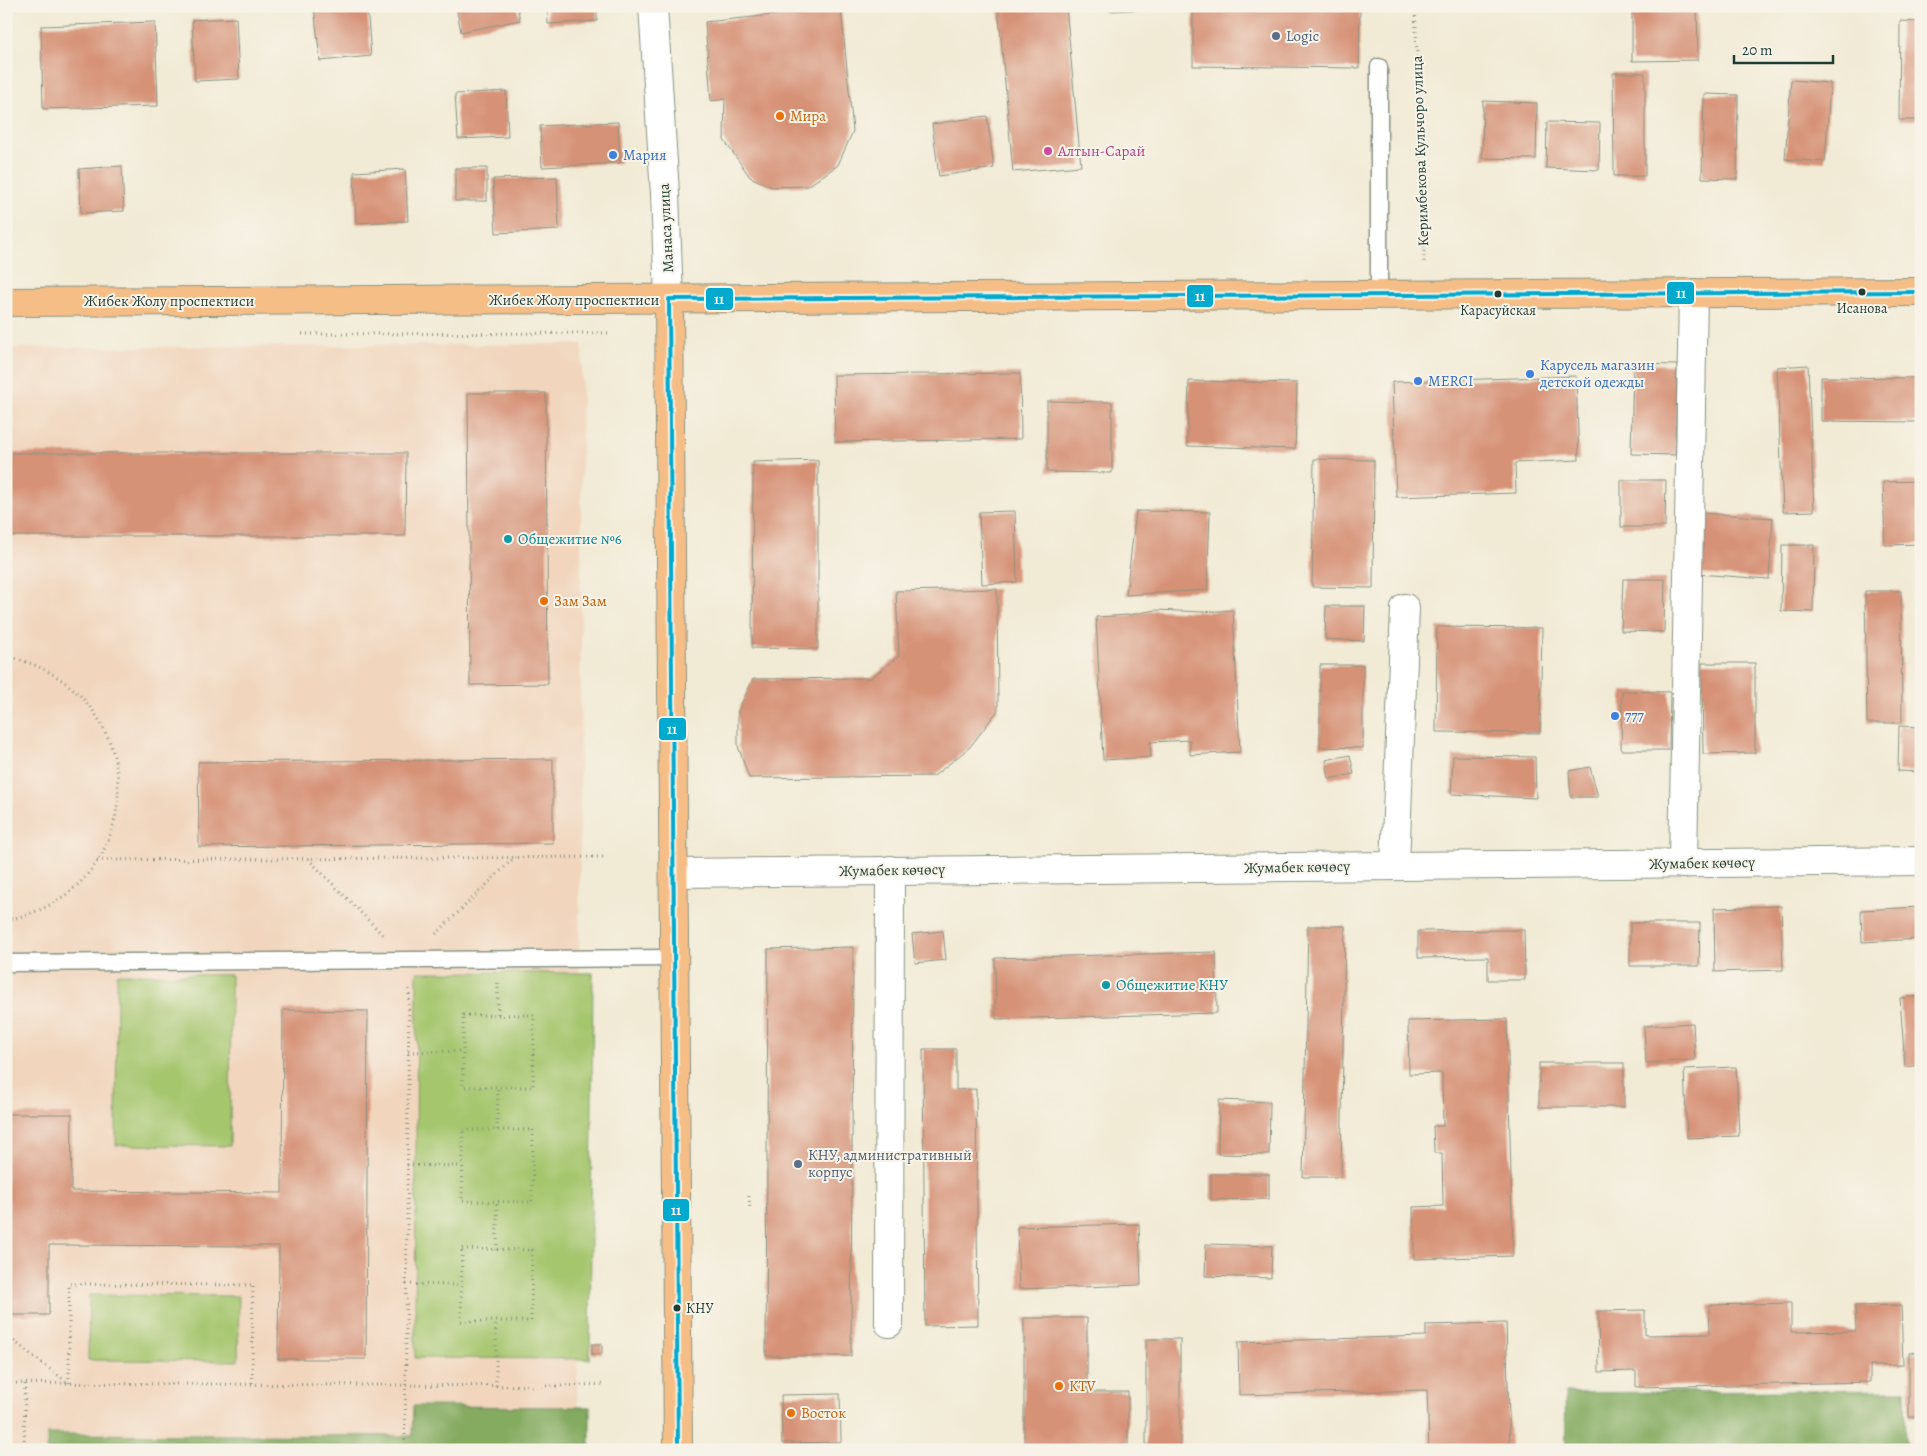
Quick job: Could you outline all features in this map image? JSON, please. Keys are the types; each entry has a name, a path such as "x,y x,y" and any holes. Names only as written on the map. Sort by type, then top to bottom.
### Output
{"main road":[{"name":"Жибек Жолу проспектиси","path":"6,302 1921,292"},
{"path":"669,299 678,1450"}],"street":[{"name":"Манаса улица","path":"653,6 665,194 669,299"},
{"path":"1683,864 1693,293"},
{"path":"1395,866 1405,608"},
{"name":"Жумабек көчөсү","path":"674,873 1921,861"},
{"path":"889,1323 890,870"}],"lane":[{"path":"1379,67 1379,295"},
{"path":"6,963 674,958"}],"path":[{"name":"Керимбекова Кульчоро улица","path":"1415,6 1424,226 1424,295"},
{"path":"292,334 608,333"},
{"path":"6,656 27,660 48,670 67,682 84,698 98,716 108,737 118,773 118,803 113,826 105,847 97,860 78,884 61,898 41,910 6,920"},
{"path":"97,860 605,857"},
{"path":"405,1450 409,960 515,858"},
{"path":"308,859 409,960"},
{"path":"498,960 498,1015"},
{"path":"464,1015 534,1015 533,1087 463,1087 463,1051 464,1015"},
{"path":"408,1052 463,1051"},
{"path":"497,1130 498,1087"},
{"path":"463,1130 533,1130 532,1202 462,1202 462,1166 463,1130"},
{"path":"407,1165 462,1166"},
{"path":"749,1196 750,1210"},
{"path":"497,1202 497,1250"},
{"path":"462,1249 532,1250 531,1321 461,1321 461,1285 462,1249"},
{"path":"69,1383 69,1284 195,1284 253,1285 252,1384"},
{"path":"406,1284 461,1285"},
{"path":"496,1321 496,1386"},
{"path":"6,1335 69,1383"},
{"path":"6,1383 496,1386 605,1384"},
{"path":"24,1450 25,1383"}],"shaded area":[{"path":"582,344 577,1450 6,1450 6,348"}],"green space":[{"path":"417,972 593,973 590,1359 415,1358"},
{"path":"117,974 231,975 230,1146 116,1145"},
{"path":"89,1295 239,1296 238,1361 88,1360"},
{"path":"1905,1390 1906,1450 1566,1450 1565,1393"},
{"path":"413,1406 590,1407 590,1450 47,1450 47,1434 412,1436"}],"building":[{"path":"314,6 367,6 371,56 320,61"},
{"path":"456,6 517,6 520,20 461,32"},
{"path":"547,6 597,6 597,21 548,24"},
{"path":"998,6 1066,6 1081,166 1013,172"},
{"path":"1108,6 1183,6 1183,8 1109,11"},
{"name":"Logic","path":"1193,6 1360,6 1359,68 1193,66"},
{"path":"1632,6 1697,6 1698,60 1632,61"},
{"path":"841,8 853,131 838,165 808,186 772,187 750,177 724,140 725,99 711,101 705,22"},
{"path":"236,18 239,79 195,81 192,20"},
{"path":"1900,21 1921,22 1921,120 1899,120"},
{"path":"155,22 158,106 43,109 41,26"},
{"path":"1613,73 1645,73 1645,176 1614,176"},
{"path":"1791,80 1830,83 1825,162 1785,159"},
{"path":"506,91 508,137 458,139 455,94"},
{"path":"1704,94 1738,95 1737,179 1702,178"},
{"path":"1483,101 1537,103 1536,159 1482,158"},
{"path":"987,116 994,168 939,176 932,124"},
{"path":"618,122 620,163 542,167 540,126"},
{"path":"1547,122 1600,123 1599,170 1546,168"},
{"path":"122,166 124,211 81,213 79,169"},
{"path":"455,168 487,168 487,201 455,201"},
{"path":"405,169 408,221 356,223 354,172"},
{"path":"557,177 559,230 496,233 493,179"},
{"path":"1633,364 1677,365 1675,455 1631,454"},
{"path":"1808,365 1814,511 1783,512 1777,367"},
{"path":"1020,373 1021,439 835,442 834,375"},
{"path":"1576,376 1579,460 1515,463 1516,493 1396,497 1392,382"},
{"path":"1821,377 1921,378 1921,422 1821,421"},
{"path":"1189,381 1297,383 1295,449 1187,446"},
{"name":"Общежитие №6","path":"468,393 546,393 548,684 470,685"},
{"path":"1047,401 1112,402 1112,473 1047,472"},
{"path":"6,453 406,453 405,536 6,536"},
{"path":"1314,459 1374,460 1373,588 1312,587"},
{"path":"818,460 818,649 752,648 753,462"},
{"path":"1621,480 1666,480 1665,527 1621,527"},
{"path":"1921,481 1921,544 1885,545 1883,482"},
{"path":"1015,511 1017,582 982,584 979,512"},
{"path":"1136,511 1210,512 1207,590 1126,595"},
{"path":"1701,513 1773,518 1769,579 1697,574"},
{"path":"1782,545 1814,545 1813,612 1781,611"},
{"path":"1623,579 1665,579 1664,632 1621,631"},
{"path":"997,589 998,710 970,747 934,776 749,778 738,746 738,711 753,679 871,678 899,656 896,591"},
{"path":"1865,591 1901,591 1902,723 1867,723"},
{"path":"1326,606 1365,606 1364,641 1325,639"},
{"path":"1155,610 1203,612 1233,610 1240,752 1190,755 1190,740 1150,742 1151,757 1103,760 1096,617 1130,615"},
{"path":"1437,627 1542,628 1540,733 1436,732"},
{"path":"1702,663 1755,663 1755,753 1703,754"},
{"path":"1320,665 1363,665 1363,748 1320,747"},
{"path":"1622,691 1670,692 1669,750 1621,750"},
{"path":"1899,726 1921,727 1921,772 1898,771"},
{"path":"1350,755 1354,774 1329,779 1326,760"},
{"path":"1453,756 1535,757 1536,798 1451,794"},
{"path":"553,759 553,843 199,847 198,762"},
{"path":"1590,767 1598,797 1571,797 1569,771"},
{"path":"1781,906 1783,970 1715,972 1714,908"},
{"path":"1921,907 1921,939 1862,942 1861,910"},
{"path":"1630,923 1700,923 1699,966 1630,966"},
{"path":"1308,926 1345,926 1341,1177 1303,1177"},
{"path":"1524,930 1525,980 1488,980 1488,957 1418,958 1418,931"},
{"path":"943,931 946,960 915,963 912,934"},
{"path":"853,947 851,1356 766,1356 768,949"},
{"name":"Общежитие КНУ","path":"1216,952 1217,1013 996,1019 995,958"},
{"path":"1921,996 1921,1065 1905,1067 1900,998"},
{"path":"283,1010 368,1011 366,1359 278,1359 279,1246 49,1245 49,1315 6,1315 6,1114 72,1114 71,1191 282,1193"},
{"path":"1507,1019 1513,1256 1414,1259 1413,1207 1443,1206 1442,1153 1434,1153 1433,1126 1443,1126 1442,1073 1409,1074 1408,1021"},
{"path":"1693,1023 1695,1060 1646,1063 1644,1026"},
{"path":"923,1049 956,1049 956,1090 976,1089 978,1325 925,1326"},
{"path":"1539,1063 1624,1063 1624,1107 1539,1107"},
{"path":"1736,1067 1739,1136 1687,1138 1684,1069"},
{"path":"1219,1100 1270,1102 1269,1155 1218,1154"},
{"path":"1211,1174 1269,1174 1269,1199 1211,1200"},
{"path":"1139,1224 1141,1285 1019,1289 1017,1227"},
{"path":"1206,1244 1272,1246 1271,1278 1205,1276"},
{"path":"1791,1303 1791,1332 1856,1331 1855,1306 1901,1305 1903,1365 1870,1366 1870,1382 1636,1387 1636,1371 1599,1372 1598,1311 1645,1310 1645,1335 1710,1334 1709,1305"},
{"path":"1024,1318 1087,1318 1087,1392 1128,1392 1128,1450 1024,1450"},
{"path":"1506,1323 1510,1449 1429,1450 1427,1390 1239,1395 1238,1342 1426,1336 1426,1325"},
{"path":"1146,1339 1180,1339 1180,1449 1146,1449"},
{"path":"592,1344 602,1344 602,1354 592,1354"},
{"path":"1921,1352 1921,1417 1909,1417 1909,1353"},
{"path":"840,1394 841,1442 782,1443 781,1395"}],"transit line":[{"name":"11","path":"678,1450 669,299 1921,292"}],"place":[{"name":"Logic","path":"1276,36"},
{"name":"Мира","path":"780,116"},
{"name":"Алтын-Сарай","path":"1048,151"},
{"name":"Мария","path":"613,155"},
{"name":"Исанова","path":"1862,292"},
{"name":"Карасуйская","path":"1498,294"},
{"name":"Карусель магазин детской одежды","path":"1530,374"},
{"name":"MERCI","path":"1418,381"},
{"name":"Общежитие №6","path":"508,539"},
{"name":"Зам Зам","path":"544,601"},
{"name":"777","path":"1615,716"},
{"name":"Общежитие КНУ","path":"1106,985"},
{"name":"КНУ, административный корпус","path":"798,1164"},
{"name":"КНУ","path":"677,1308"},
{"name":"KTV","path":"1059,1386"},
{"name":"Восток","path":"791,1413"}]}
